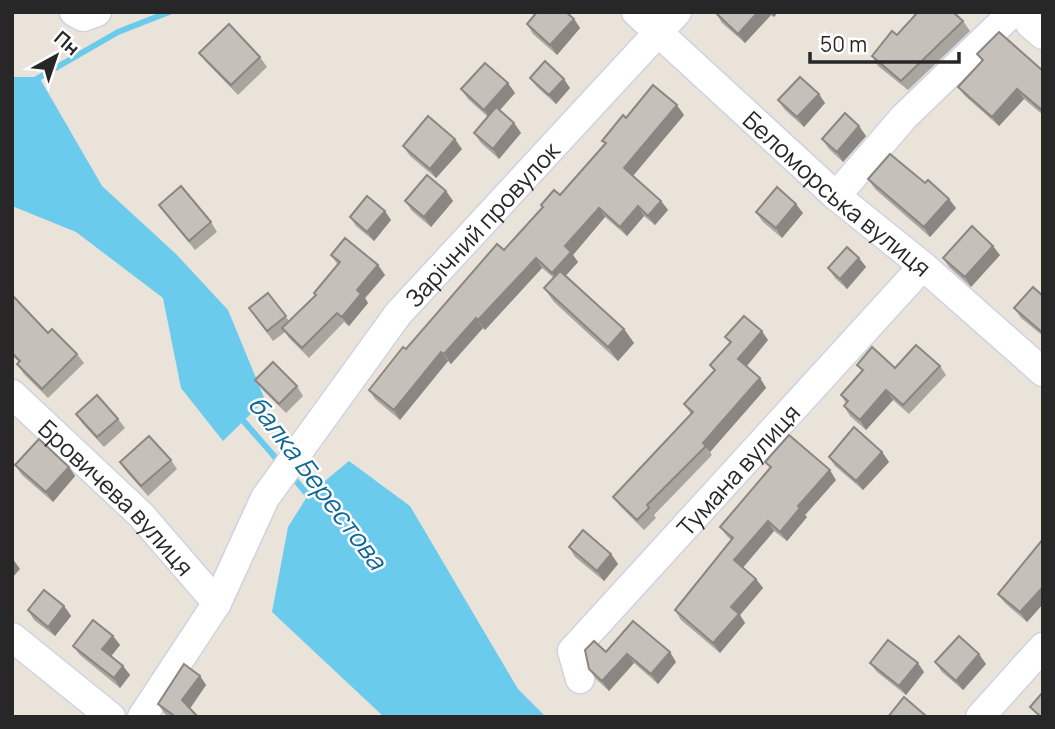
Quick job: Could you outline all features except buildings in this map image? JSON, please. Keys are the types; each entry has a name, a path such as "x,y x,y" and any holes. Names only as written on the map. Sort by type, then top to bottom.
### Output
{"street":[{"path":"74,12 83,17 97,12"},
{"name":"Беломорська вулиця","path":"636,12 667,22 836,196 923,266 1043,372"},
{"path":"836,196 904,117 1013,12"},
{"path":"1023,12 1030,24 1043,35"},
{"name":"Зарічний провулок","path":"142,717 217,603 265,498 398,314 667,22"},
{"name":"Тумана вулиця","path":"580,679 572,651 923,266"},
{"name":"Бровичева вулиця","path":"12,394 141,515 217,603"},
{"path":"12,637 111,717"},
{"path":"980,717 1043,648"}],"water":[{"path":"12,77 39,77 102,186 176,254 228,310 265,400 223,441 181,388 163,298 76,232 12,206"},
{"path":"349,461 410,506 518,689 546,717 384,717 272,612 288,527 308,495"}],"waterway":[{"path":"33,81 118,32 169,12"},
{"name":"балка Берестова","path":"240,417 281,464"},
{"name":"балка Берестова","path":"291,475 313,501"}]}
